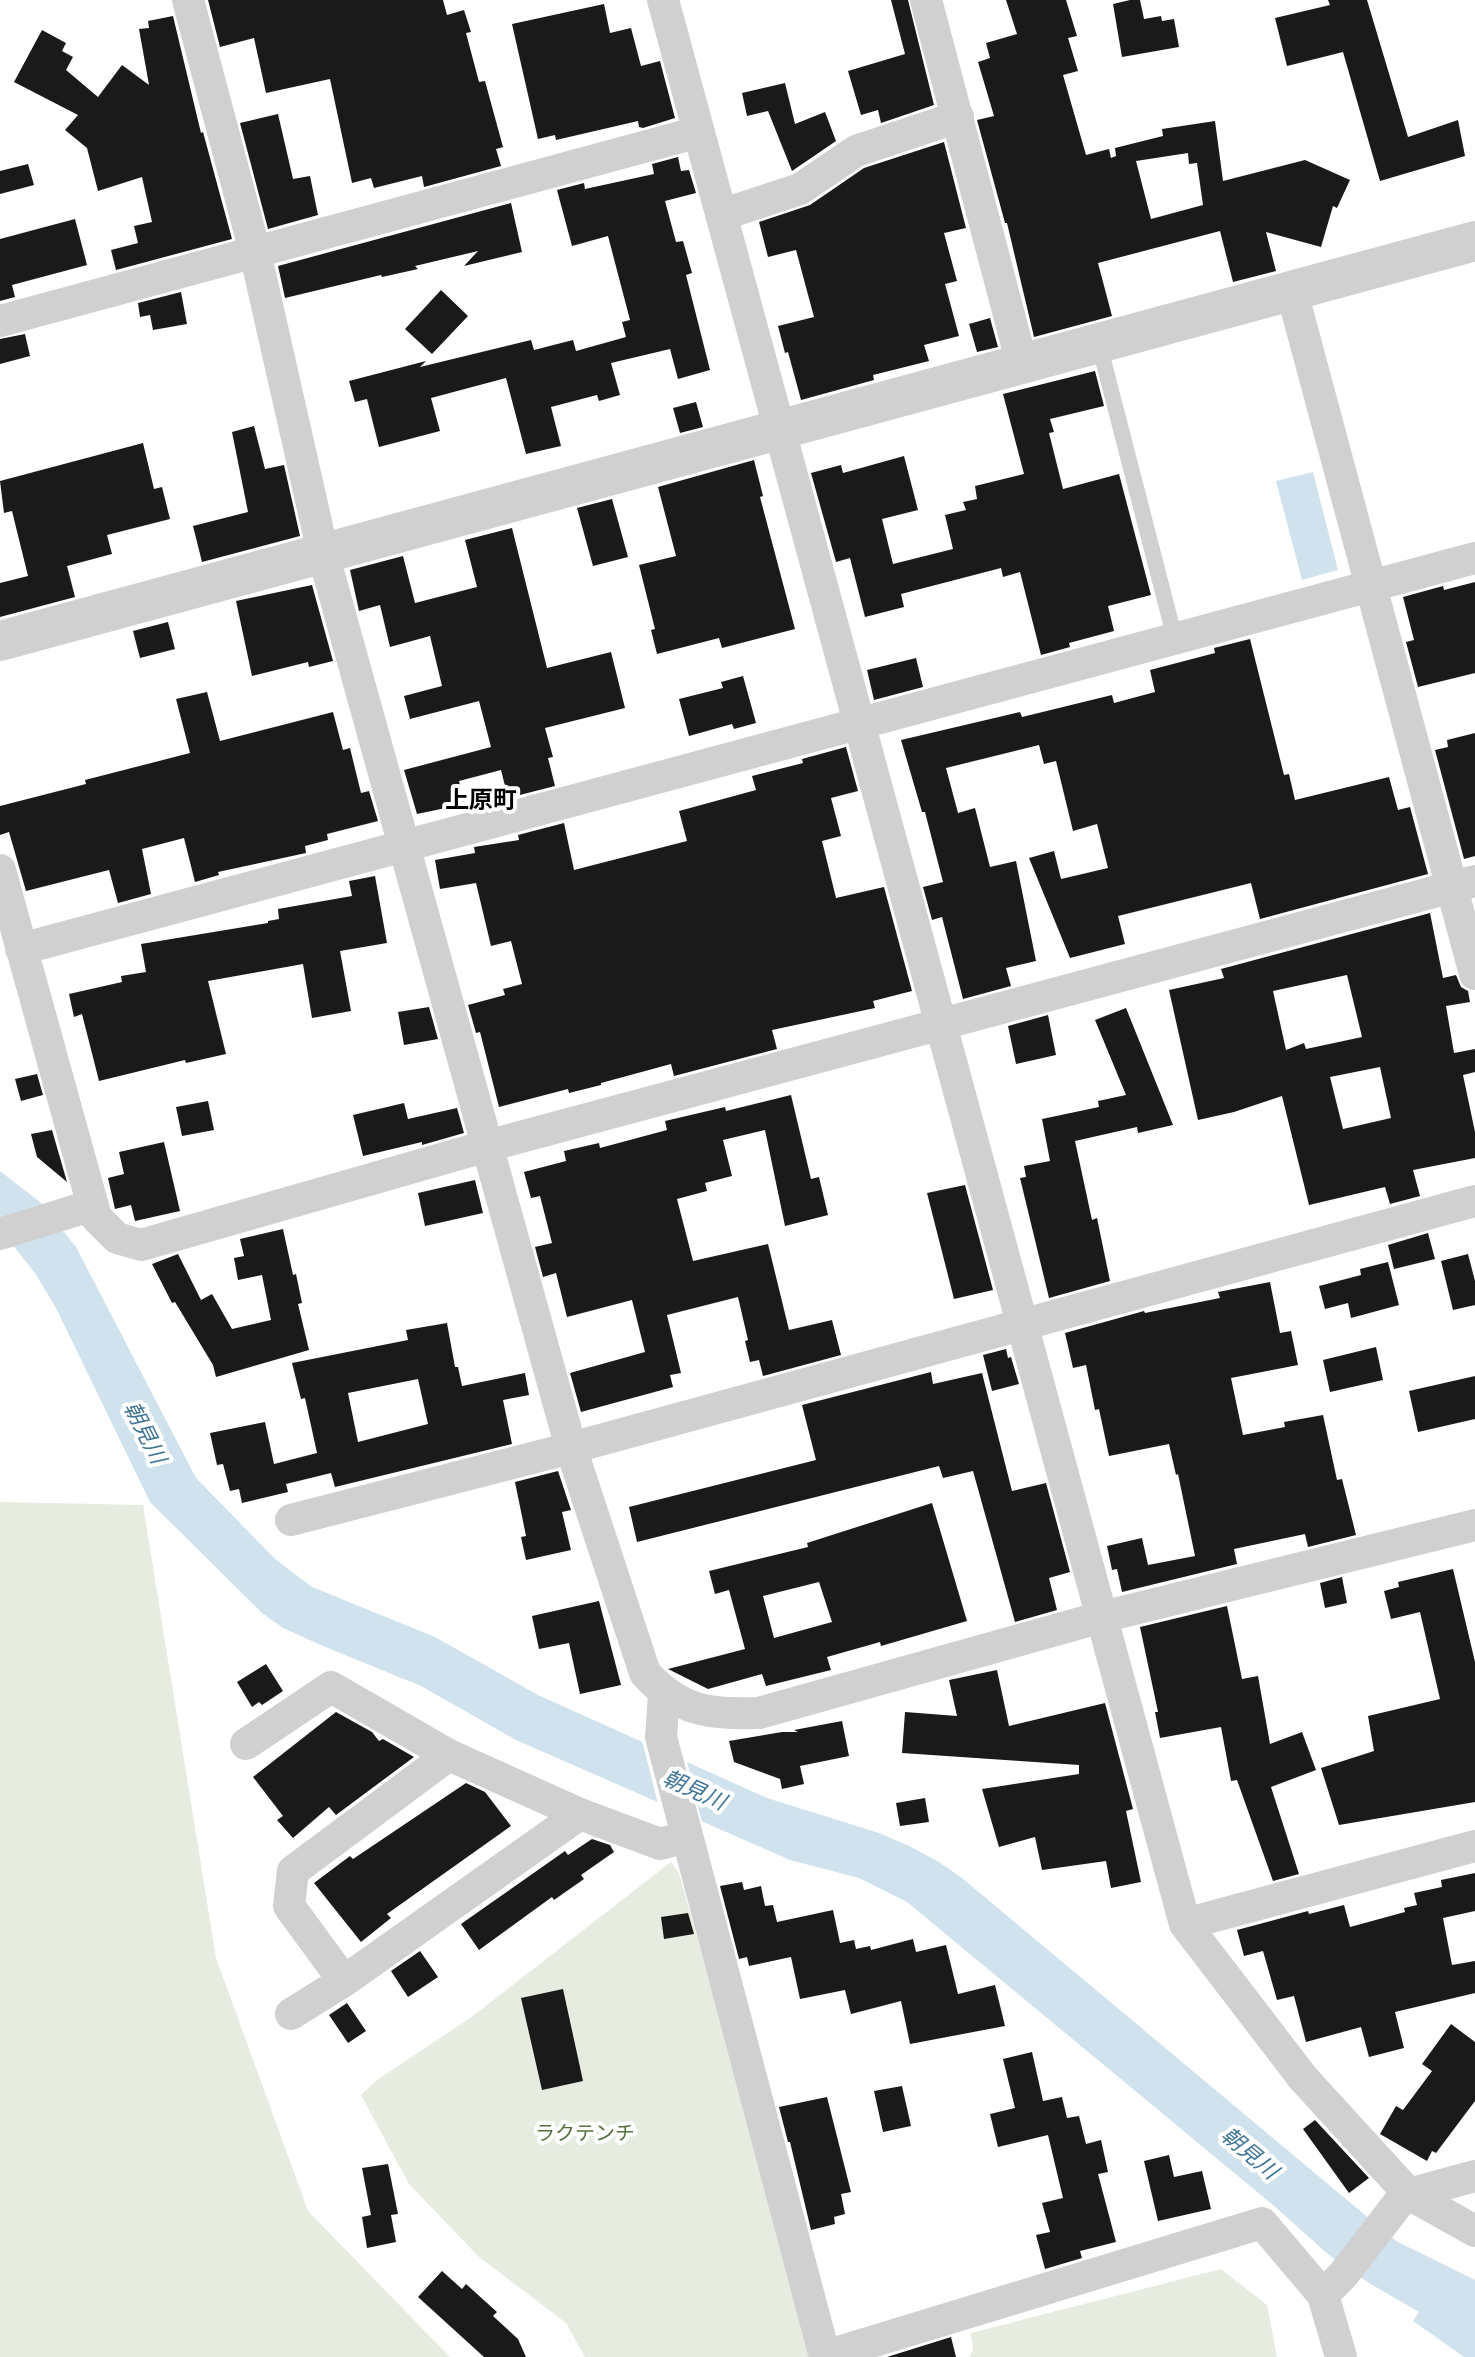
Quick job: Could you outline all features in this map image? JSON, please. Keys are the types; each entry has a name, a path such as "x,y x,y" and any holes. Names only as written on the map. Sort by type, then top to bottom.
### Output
{"street":[{"path":"188,0 255,252 323,553 571,1448 645,1673 664,1694 686,1705 724,1714 759,1713 1102,1617 1475,1525"},
{"path":"663,0 1185,1924 1303,2078 1404,2198 1475,2231"},
{"path":"926,0 1022,364"},
{"path":"721,215 800,189 856,151 958,117"},
{"path":"0,321 699,132"},
{"path":"0,641 1475,241"},
{"path":"1292,292 1371,586 1463,884 1475,974"},
{"path":"21,949 1475,558"},
{"path":"0,870 73,1142 79,1210"},
{"path":"0,1234 79,1210 96,1217 117,1238 141,1245 487,1146 1463,884"},
{"path":"291,1520 571,1448 1022,1322 1475,1201"},
{"path":"246,1744 331,1687 449,1755 580,1814 660,1844 686,1837"},
{"path":"664,1694 661,1737 825,2357 1262,2223 1333,2285 1341,2357"},
{"path":"344,1981 289,1906 293,1871 449,1755"},
{"path":"291,2014 344,1981 580,1814"},
{"path":"1185,1924 1475,1846"},
{"path":"1333,2285 1404,2198 1475,2176"}],"lane":[{"path":"1099,344 1175,639"}],"green space":[{"path":"0,1502 143,1505 216,1958 308,2211 450,2357 0,2357"},
{"name":"ラクテンチ","path":"671,1862 679,1873 815,2357 585,2357 566,2323 479,2257 409,2184 361,2095 377,2080 473,2016"},
{"path":"1221,2269 1267,2305 1277,2357 969,2357 973,2350 971,2333"}],"water":[{"path":"1313,472 1338,570 1302,580 1276,481"},
{"name":"朝見川","path":"0,1171 40,1202 76,1247 196,1478 275,1559 312,1587 435,1637 538,1695 767,1798 879,1833 939,1862 1396,2241 1475,2280 1475,2357 1464,2357 1413,2321 1419,2312 1329,2255 1273,2205 907,1902 859,1878 790,1860 516,1740 421,1686 283,1628 262,1613 150,1502 56,1308 35,1273 0,1235"}],"pier":[{"path":"641,1736 686,1757 703,1827 659,1808"}],"building":[{"path":"208,0 443,0 447,15 464,10 471,32 466,33 479,82 485,81 503,147 496,149 501,166 424,187 422,176 374,188 371,178 352,183 330,79 266,93 254,38 220,47"},
{"path":"891,0 908,0 934,105 881,123 878,110 861,115 848,71 905,54"},
{"path":"1006,0 1066,0 1077,36 1068,38 1078,71 1063,75 1086,155 1109,149 1111,158 1116,156 1115,148 1163,136 1162,129 1215,121 1223,181 1305,160 1350,180 1337,208 1333,206 1321,247 1266,232 1276,271 1233,282 1220,231 1098,263 1112,316 1034,337 1007,223 977,120 994,116 978,62 990,58 986,43 1017,34","holes":["1188,153 1189,164 1197,163 1203,205 1151,219 1136,161"]},
{"path":"1140,0 1144,19 1161,16 1162,21 1174,19 1179,47 1122,57 1113,4"},
{"path":"1328,0 1367,0 1408,137 1458,120 1465,156 1380,181 1343,52 1287,66 1275,18 1330,5"},
{"path":"604,4 610,33 631,28 641,66 660,61 675,118 643,128 639,127 638,121 556,140 555,135 538,139 512,24"},
{"path":"173,16 201,133 232,239 116,270 111,250 138,243 134,226 152,222 142,177 98,191 87,148 65,130 78,115 14,82 42,30 66,43 62,51 73,57 66,70 98,97 122,65 149,85 139,29 149,28 148,21"},
{"path":"785,83 795,124 825,112 836,141 792,171 768,111 747,116 742,93"},
{"path":"278,114 293,179 310,176 318,215 268,229 240,123"},
{"path":"944,142 966,228 944,233 957,281 945,284 959,336 924,345 929,361 873,375 874,380 801,400 778,326 814,317 796,250 768,257 759,222 810,205 864,168"},
{"path":"678,157 681,171 689,170 696,193 665,201 676,242 683,241 692,273 686,275 710,370 678,379 670,349 611,363 620,395 599,401 597,395 551,407 561,446 526,454 506,378 431,398 440,431 379,447 367,399 355,402 349,381 426,361 420,367 531,340 534,350 573,340 576,351 626,337 622,322 630,320 608,236 572,246 557,190 584,183 585,189 654,174 652,164"},
{"path":"28,164 34,185 0,194 0,171"},
{"path":"511,203 522,252 464,266 478,251 415,266 418,269 285,298 278,266"},
{"path":"75,219 87,265 12,285 15,297 0,301 0,239"},
{"path":"441,290 468,316 432,354 405,329"},
{"path":"181,292 187,324 153,330 150,315 140,317 138,303"},
{"path":"990,318 998,347 977,352 969,324"},
{"path":"25,334 30,356 0,364 0,339"},
{"path":"1095,371 1104,406 1050,419 1054,432 1049,433 1063,489 1119,474 1151,595 1108,606 1114,631 1069,643 1070,647 1041,655 1020,572 1003,577 1001,568 901,594 904,607 865,617 850,558 836,562 811,473 841,465 843,473 904,456 918,510 882,519 893,564 953,549 945,515 966,510 963,502 977,499 975,486 1024,474 1003,394"},
{"path":"696,402 703,427 680,433 673,408"},
{"path":"254,426 265,469 284,465 300,536 202,562 193,526 248,512 232,432"},
{"path":"143,443 154,489 162,487 170,519 107,535 112,554 67,566 75,597 0,617 0,583 28,576 12,511 4,513 0,481"},
{"path":"754,460 763,496 760,497 795,629 722,648 719,638 657,654 651,630 655,629 639,565 676,556 658,487"},
{"path":"612,499 628,557 593,566 577,508"},
{"path":"512,528 547,668 611,652 625,708 545,728 553,757 548,758 555,786 508,798 501,770 459,781 465,804 417,814 404,770 491,747 479,701 410,719 404,696 442,686 430,636 390,647 380,605 359,611 350,570 403,556 415,603 477,587 465,540"},
{"path":"1475,582 1475,673 1418,687 1406,642 1414,640 1403,597 1443,586 1444,590"},
{"path":"312,585 333,661 309,667 308,662 252,676 236,601"},
{"path":"168,622 175,649 140,658 133,631"},
{"path":"1250,639 1284,775 1289,774 1295,800 1389,777 1398,810 1410,807 1428,874 1260,919 1251,883 1118,916 1125,944 1070,958 1029,858 1054,851 1061,879 1108,868 1097,824 1073,831 1056,761 1044,764 1039,745 946,768 958,813 975,808 990,867 1016,861 1036,961 1006,968 1011,986 963,999 942,917 932,920 923,887 943,882 925,812 922,812 901,740 1020,712 1022,717 1112,695 1114,703 1155,692 1150,670 1215,653 1214,648"},
{"path":"916,658 923,687 874,700 867,670"},
{"path":"743,676 756,723 734,729 732,724 689,736 679,699 723,688 721,682"},
{"path":"207,692 220,741 333,712 343,750 350,748 361,793 369,791 378,821 327,834 328,840 305,846 306,853 218,872 219,875 195,882 184,838 142,849 151,894 118,903 109,870 26,891 9,832 0,835 0,806 190,753 176,699"},
{"path":"1475,733 1475,856 1464,859 1435,750 1448,747 1447,740"},
{"path":"846,747 858,791 831,798 841,836 822,841 836,898 884,887 912,991 873,1001 875,1008 772,1030 777,1049 674,1076 671,1064 569,1093 568,1089 499,1107 480,1032 476,1033 468,1005 505,995 503,989 522,984 511,941 491,946 476,883 440,889 435,860 475,853 474,847 519,840 518,835 564,823 574,870 687,841 679,811 756,790 752,776 803,763 802,759"},
{"path":"375,876 387,943 340,951 351,1011 312,1018 303,964 208,981 226,1054 186,1063 185,1060 99,1081 82,1014 74,1017 69,994 122,982 121,976 146,972 141,944 268,923 279,919 278,909 352,896 349,881"},
{"path":"1430,913 1443,978 1456,975 1461,987 1468,991 1470,1002 1446,1006 1454,1053 1475,1049 1475,1072 1463,1075 1475,1132 1475,1158 1413,1170 1420,1196 1390,1204 1385,1187 1309,1205 1282,1096 1198,1120 1169,990 1224,978 1221,969","holes":["1347,975 1362,1037 1306,1049 1304,1043 1286,1050 1273,991","1380,1067 1391,1118 1343,1129 1330,1077"]},
{"path":"429,1007 438,1039 404,1045 398,1012"},
{"path":"1126,1008 1173,1125 1138,1133 1137,1127 1075,1141 1092,1220 1097,1218 1110,1281 1049,1298 1020,1178 1026,1177 1024,1166 1050,1161 1042,1119 1099,1107 1098,1101 1126,1095 1095,1020"},
{"path":"1048,1015 1056,1055 1016,1064 1008,1026"},
{"path":"37,1074 43,1095 21,1101 15,1079"},
{"path":"791,1095 811,1179 819,1177 828,1215 785,1226 765,1130 723,1140 732,1176 705,1183 707,1191 677,1199 693,1261 768,1244 789,1330 832,1320 841,1355 763,1376 759,1360 750,1362 738,1297 667,1315 681,1373 670,1375 673,1387 581,1412 570,1373 645,1352 632,1300 567,1317 556,1273 543,1277 535,1247 552,1243 540,1196 531,1198 524,1172 566,1161 564,1151 599,1143 600,1148 667,1130 665,1121 725,1107 726,1111"},
{"path":"208,1101 214,1130 182,1136 176,1107"},
{"path":"404,1103 408,1119 457,1108 464,1133 363,1156 353,1115"},
{"path":"52,1130 67,1182 37,1157 31,1134"},
{"path":"164,1142 180,1211 135,1221 131,1205 115,1209 108,1178 124,1174 119,1152"},
{"path":"475,1180 483,1213 425,1226 418,1193"},
{"path":"965,1185 993,1290 954,1299 927,1193"},
{"path":"283,1229 293,1275 296,1274 302,1303 298,1304 309,1350 216,1377 213,1365 175,1302 172,1303 152,1264 178,1254 201,1300 212,1294 232,1329 271,1320 262,1275 238,1280 234,1258 244,1256 240,1239"},
{"path":"1428,1233 1435,1259 1394,1269 1388,1245"},
{"path":"1468,1254 1475,1281 1475,1305 1453,1310 1441,1261"},
{"path":"1388,1262 1399,1305 1351,1318 1348,1303 1325,1309 1319,1286 1361,1275 1360,1269"},
{"path":"1270,1282 1280,1333 1291,1331 1298,1365 1231,1378 1243,1435 1285,1427 1284,1422 1323,1415 1337,1480 1342,1479 1356,1535 1308,1547 1305,1534 1234,1549 1237,1564 1122,1592 1117,1569 1112,1570 1107,1546 1142,1538 1148,1565 1195,1556 1178,1474 1169,1444 1109,1456 1086,1365 1073,1368 1065,1333 1144,1311 1220,1298 1218,1292"},
{"path":"447,1323 455,1367 458,1367 462,1386 525,1373 529,1395 503,1400 512,1444 335,1487 331,1473 286,1484 288,1492 242,1503 239,1489 230,1491 223,1464 217,1465 210,1433 265,1422 274,1464 317,1453 305,1398 301,1399 292,1363 408,1340 406,1330","holes":["418,1379 428,1424 358,1442 348,1393"]},
{"path":"1376,1347 1383,1380 1330,1392 1323,1360"},
{"path":"1006,1349 1019,1384 992,1391 983,1355"},
{"path":"931,1372 933,1384 982,1373 1012,1491 1046,1483 1070,1572 1049,1578 1057,1610 1015,1622 973,1471 943,1478 939,1466 637,1542 629,1507 816,1460 802,1405"},
{"path":"1475,1376 1475,1419 1418,1432 1409,1391"},
{"path":"558,1471 571,1510 562,1512 571,1550 526,1560 521,1537 526,1536 515,1482"},
{"path":"932,1503 967,1621 881,1646 880,1642 827,1657 831,1670 766,1686 762,1674 708,1689 668,1669 745,1649 729,1590 715,1594 709,1571 808,1547 807,1543","holes":["819,1582 832,1622 774,1638 763,1596"]},
{"path":"1453,1569 1475,1662 1475,1802 1339,1825 1321,1768 1374,1751 1368,1716 1440,1699 1420,1612 1391,1619 1384,1591 1399,1587 1398,1582"},
{"path":"1342,1577 1347,1603 1325,1608 1320,1583"},
{"path":"599,1601 621,1685 580,1694 569,1643 539,1649 532,1616"},
{"path":"1227,1606 1242,1679 1258,1676 1270,1744 1302,1732 1316,1770 1271,1787 1299,1874 1273,1881 1237,1780 1231,1781 1221,1727 1160,1738 1155,1712 1158,1712 1140,1627"},
{"path":"266,1664 283,1691 262,1705 259,1702 252,1707 237,1682"},
{"path":"997,1670 1009,1726 1105,1703 1133,1809 1126,1811 1141,1882 1111,1888 1106,1861 1042,1870 1035,1837 999,1847 982,1789 1079,1774 1079,1765 902,1753 905,1712 957,1716 949,1680"},
{"path":"336,1712 372,1732 379,1741 383,1739 414,1757 336,1815 329,1807 293,1838 277,1820 283,1816 253,1777"},
{"path":"842,1721 849,1756 800,1766 804,1784 782,1789 780,1779 734,1762 729,1741 798,1732 794,1730"},
{"path":"466,1783 485,1792 511,1826 387,1914 391,1918 361,1942 314,1883 350,1856 353,1859"},
{"path":"925,1798 929,1822 900,1826 896,1803"},
{"path":"592,1839 610,1845 614,1852 581,1875 584,1879 554,1900 552,1897 479,1950 461,1924 565,1851 568,1855"},
{"path":"1475,1873 1475,1911 1443,1918 1452,1965 1475,1961 1475,1993 1395,2012 1404,2048 1369,2057 1361,2027 1306,2042 1294,1996 1277,2000 1263,1951 1244,1956 1237,1930 1344,1905 1350,1927 1405,1912 1404,1908 1417,1905 1414,1893 1442,1887 1441,1880"},
{"path":"742,1882 744,1890 761,1886 765,1906 773,1905 777,1922 833,1910 840,1943 854,1940 856,1949 870,1946 871,1950 913,1939 916,1952 946,1945 958,1994 995,1985 1005,2026 910,2044 901,2001 851,2014 845,1990 800,1999 791,1957 749,1966 747,1957 739,1959 720,1886"},
{"path":"688,1913 694,1934 664,1939 661,1917"},
{"path":"420,1951 438,1977 408,1997 391,1971"},
{"path":"563,1989 583,2081 542,2090 521,1998"},
{"path":"347,2003 366,2031 348,2043 329,2015"},
{"path":"1451,2024 1475,2042 1475,2101 1427,2161 1380,2134 1396,2106 1403,2110 1432,2071 1422,2064"},
{"path":"1032,2052 1043,2101 1062,2097 1067,2118 1079,2116 1086,2144 1101,2140 1108,2172 1098,2174 1116,2242 1080,2251 1082,2258 1045,2269 1036,2235 1050,2232 1042,2203 1063,2198 1048,2135 998,2147 990,2114 1015,2108 1003,2059"},
{"path":"902,2086 911,2126 883,2132 874,2091"},
{"path":"827,2097 851,2192 841,2194 845,2214 834,2217 835,2224 811,2230 779,2107"},
{"path":"1315,2120 1369,2178 1349,2193 1303,2129"},
{"path":"1169,2155 1174,2177 1202,2171 1211,2209 1158,2221 1144,2161"},
{"path":"388,2164 398,2214 391,2215 396,2242 367,2248 362,2217 371,2215 362,2168"},
{"path":"442,2271 462,2289 466,2284 497,2312 493,2316 518,2339 526,2357 484,2357 418,2297"},
{"path":"951,2337 956,2357 887,2357"}],"district":[{"name":"上原町","path":"481,801"}]}
